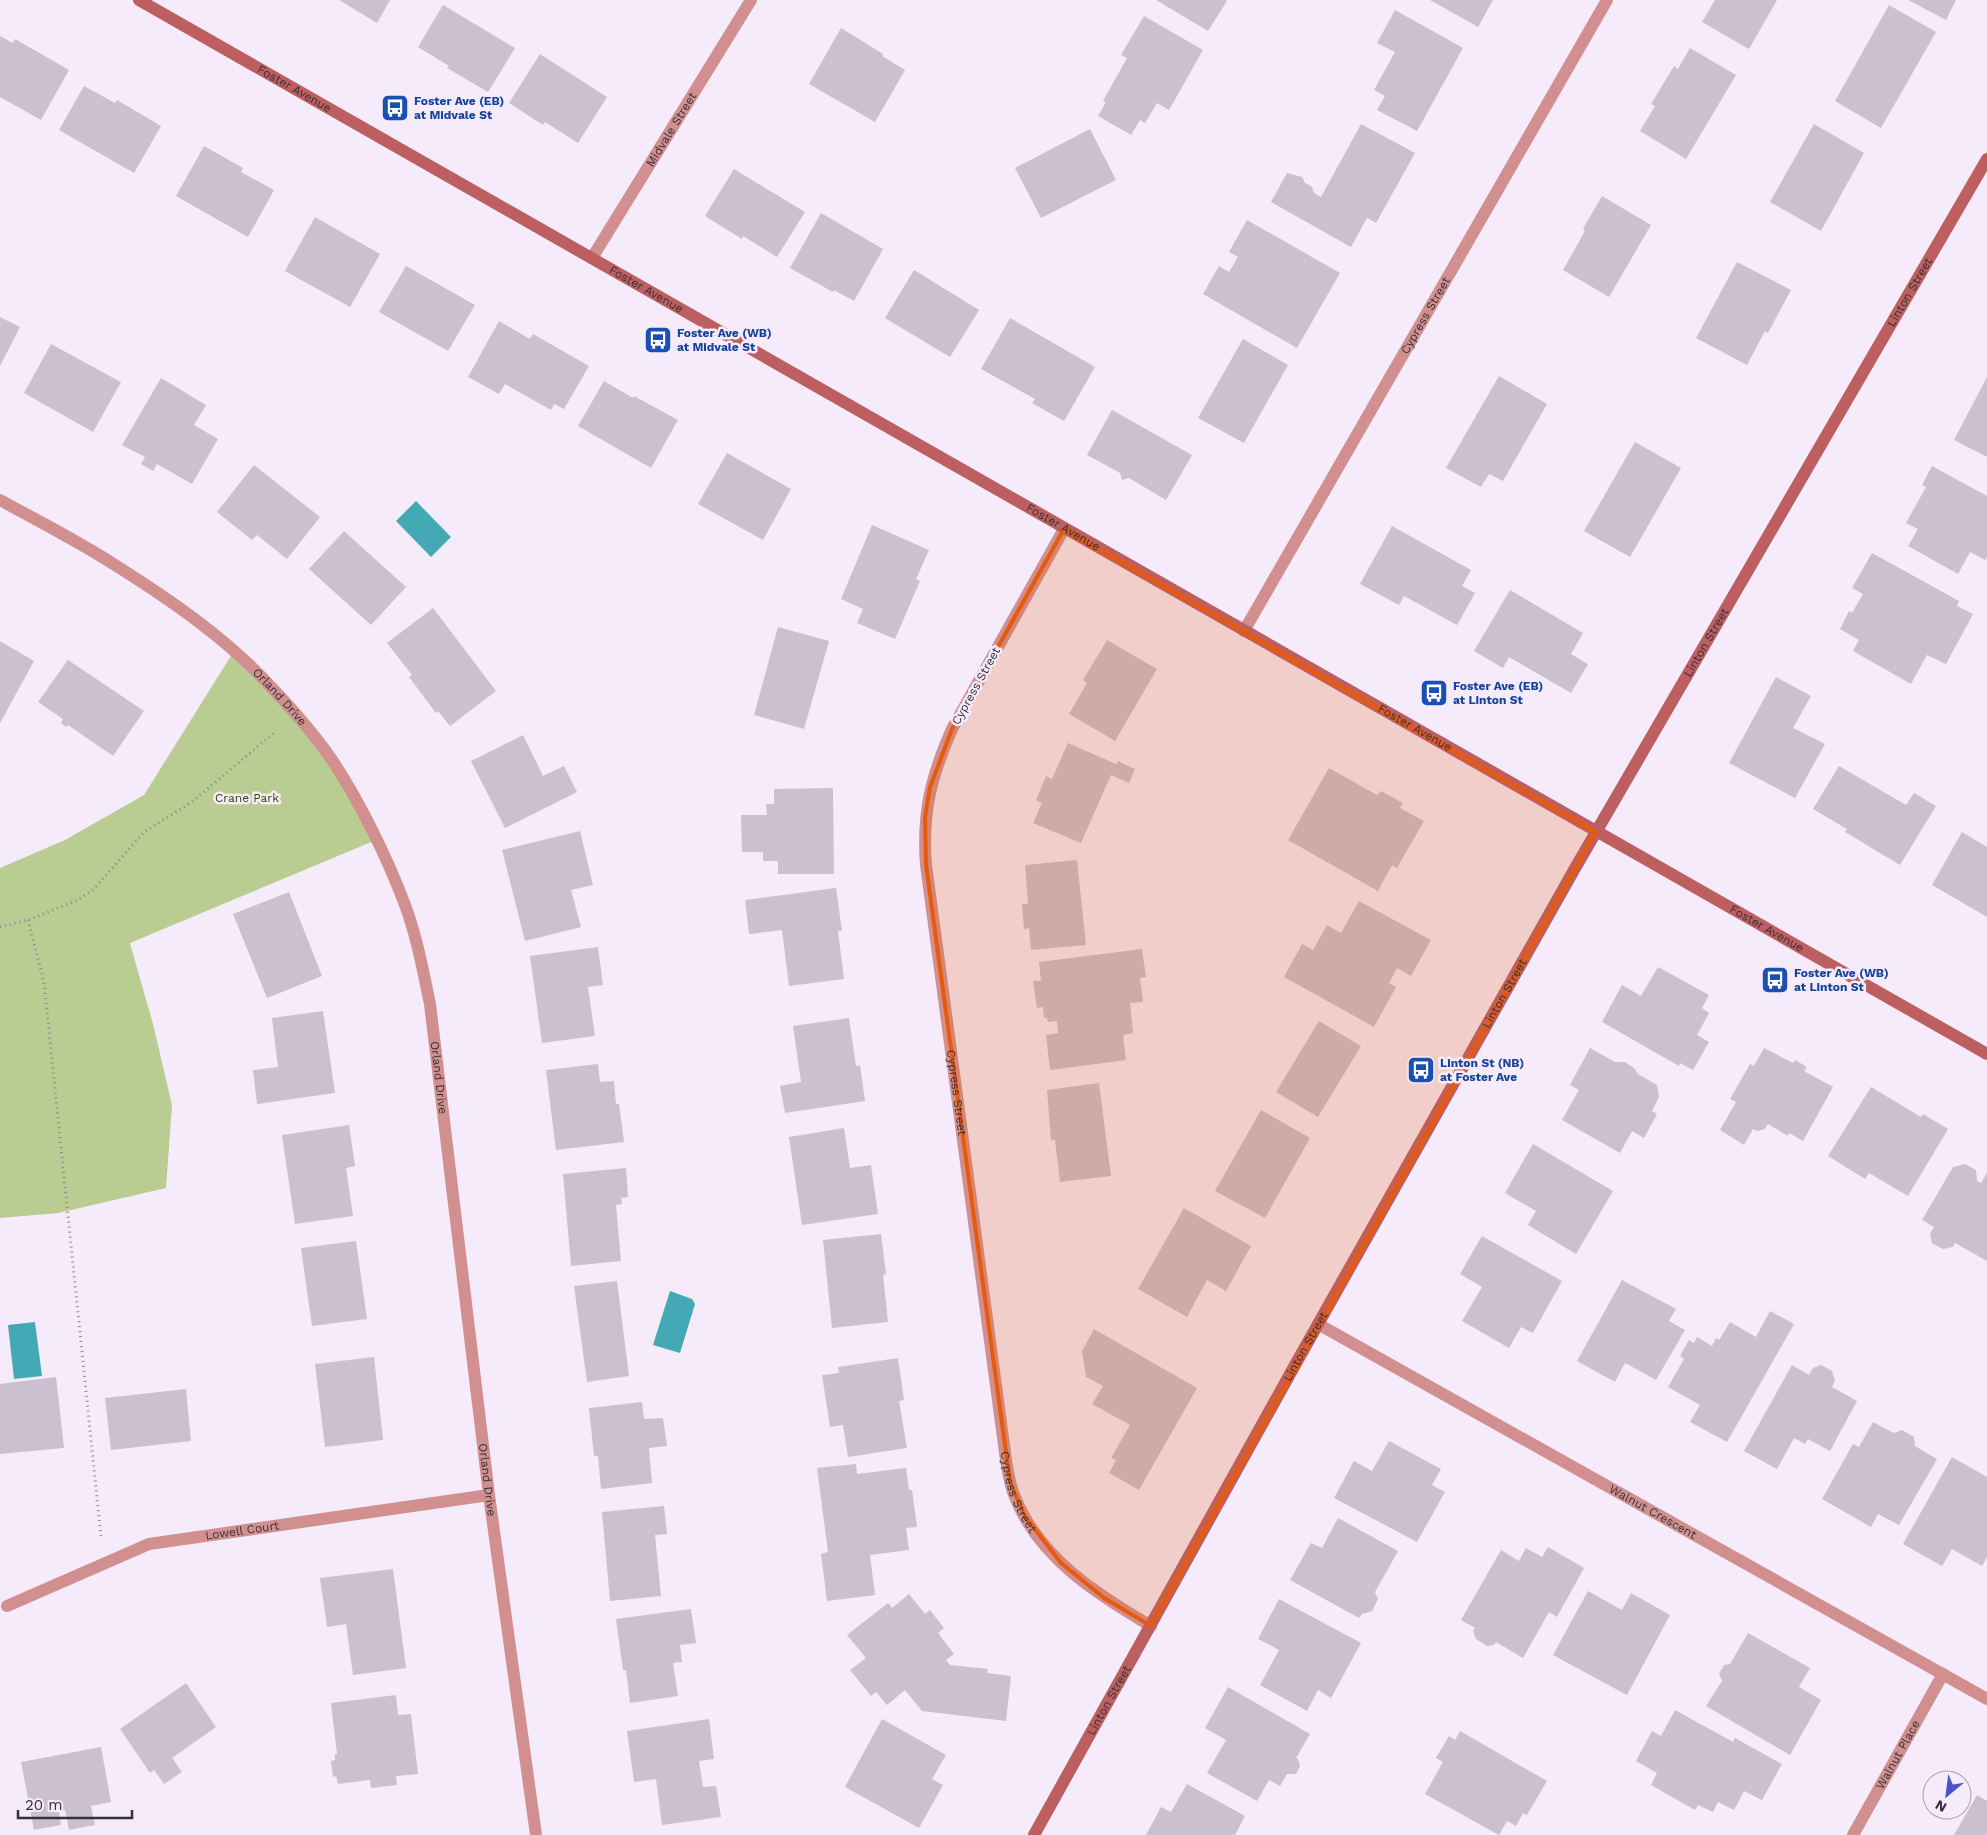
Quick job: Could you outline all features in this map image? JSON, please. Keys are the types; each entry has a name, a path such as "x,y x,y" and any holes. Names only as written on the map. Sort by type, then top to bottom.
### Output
{"street":[{"name":"Foster Avenue","path":"139,0 1987,1054"},
{"name":"Midvale Street","path":"592,258 751,0"},
{"name":"Cypress Street","path":"1244,631 1607,0"},
{"name":"Linton Street","path":"1034,1835 1318,1324 1596,832 1987,159"},
{"name":"Orland Drive","path":"0,500 114,564 157,593 234,652 272,687 330,758 376,840 406,905 430,1004 489,1495 536,1835"},
{"name":"Cypress Street","path":"1064,529 952,729 939,758 930,787 925,817 924,840 1005,1450 1015,1497 1034,1531 1061,1563 1104,1598 1151,1626"},
{"name":"Walnut Crescent","path":"1318,1324 1987,1699"},
{"name":"Lowell Court","path":"7,1606 149,1544 489,1495"},
{"name":"Walnut Place","path":"1853,1835 1943,1674"}],"path":[{"path":"0,927 28,920 78,900 94,889 144,832 192,802 295,715"},
{"path":"28,920 44,982 103,1563"}],"highlighted area":[{"path":"1064,529 1596,832 1151,1626 1104,1598 1061,1563 1024,1515 1010,1482 926,865 925,817 930,787 952,729"}],"green space":[{"name":"Crane Park","path":"234,651 330,757 376,840 130,943 153,1024 172,1105 166,1188 58,1213 0,1218 0,868 65,840 144,795"}],"water":[{"path":"416,501 451,537 431,557 396,521"},
{"path":"670,1291 692,1299 695,1304 680,1353 653,1345"},
{"path":"35,1322 42,1376 14,1379 8,1325"}],"building":[{"path":"339,0 390,0 377,23"},
{"path":"1156,0 1225,0 1227,1 1208,31"},
{"path":"1430,0 1493,0 1478,27"},
{"path":"1715,0 1777,0 1749,49 1702,22"},
{"path":"1908,0 1956,0 1946,20"},
{"path":"443,5 515,48 488,92 447,68 449,66 418,47"},
{"path":"1889,5 1936,32 1881,128 1835,101"},
{"path":"1395,10 1463,48 1417,131 1377,110 1385,96 1374,90 1395,52 1377,43"},
{"path":"1144,16 1203,50 1169,110 1157,103 1145,123 1140,120 1131,135 1098,116 1106,102 1103,101 1127,58 1121,55"},
{"path":"841,28 905,70 875,122 809,84"},
{"path":"0,36 13,43 15,39 69,70 41,120 0,97"},
{"path":"1690,48 1736,75 1686,159 1640,131 1655,106 1651,104 1674,66 1678,69"},
{"path":"540,54 607,97 578,143 545,122 543,125 509,103"},
{"path":"84,86 115,103 117,100 161,126 134,173 59,130"},
{"path":"1361,124 1415,153 1376,223 1367,218 1351,247 1271,202 1287,173 1302,177 1305,183 1312,187 1314,193 1321,197"},
{"path":"1814,124 1864,153 1821,231 1770,202"},
{"path":"1090,129 1116,180 1041,218 1015,168"},
{"path":"204,146 243,168 241,172 274,190 248,237 176,196"},
{"path":"734,169 805,212 777,257 743,236 742,239 705,216"},
{"path":"1602,196 1651,225 1609,297 1563,270"},
{"path":"821,213 883,249 854,301 834,290 833,292 790,268"},
{"path":"315,217 380,254 350,307 285,271"},
{"path":"1247,220 1340,273 1297,348 1203,294 1219,266 1229,272 1238,257 1229,252"},
{"path":"1737,262 1791,290 1768,333 1765,331 1747,365 1696,338"},
{"path":"406,266 475,305 448,351 379,312"},
{"path":"914,270 979,310 950,357 885,318"},
{"path":"0,317 20,327 0,366"},
{"path":"1010,318 1095,367 1064,421 1032,403 1035,399 981,369"},
{"path":"499,321 530,339 533,334 589,366 564,409 554,404 551,410 505,384 499,394 468,377"},
{"path":"1243,339 1288,365 1244,443 1198,418"},
{"path":"51,344 121,382 93,432 24,393"},
{"path":"1499,376 1547,404 1503,481 1489,474 1481,487 1446,468"},
{"path":"1987,377 1987,457 1954,440"},
{"path":"161,378 206,405 194,425 218,439 192,484 157,464 153,471 141,464 145,457 122,445"},
{"path":"604,381 633,398 634,396 678,420 651,468 578,426"},
{"path":"1112,410 1192,455 1166,500 1129,478 1122,480 1120,473 1087,455"},
{"path":"1635,442 1681,468 1630,557 1584,531"},
{"path":"727,453 791,489 763,540 698,504"},
{"path":"254,465 320,517 287,559 257,535 252,540 217,512"},
{"path":"1932,466 1987,496 1987,557 1985,560 1970,552 1958,574 1908,546 1918,529 1906,523 1926,487 1922,485"},
{"path":"872,525 929,550 916,579 920,581 895,639 857,623 863,609 841,599"},
{"path":"1392,526 1471,570 1462,586 1475,593 1457,625 1404,596 1399,605 1360,584"},
{"path":"344,531 406,587 371,625 309,569"},
{"path":"1872,553 1959,601 1957,606 1973,614 1946,664 1927,655 1911,684 1853,651 1859,640 1840,629 1849,611 1852,613 1863,594 1852,588"},
{"path":"1510,590 1583,633 1571,654 1588,664 1571,693 1509,657 1503,668 1474,651"},
{"path":"433,608 496,691 450,726 438,711 436,713 409,677 412,675 387,643"},
{"path":"778,627 829,641 804,729 754,715"},
{"path":"1107,640 1157,669 1115,741 1069,714 1087,683 1083,680"},
{"path":"0,641 34,661 0,723"},
{"path":"68,660 144,711 113,756 68,725 66,727 61,723 63,719 38,702"},
{"path":"1776,677 1811,696 1793,728 1825,744 1795,798 1729,763"},
{"path":"523,735 543,776 564,766 577,792 505,828 471,761"},
{"path":"1068,743 1116,764 1118,761 1135,769 1129,783 1111,775 1081,843 1033,823 1042,803 1036,800 1046,776 1052,779"},
{"path":"1839,766 1906,805 1914,793 1936,806 1900,865 1845,832 1847,829 1813,809"},
{"path":"1329,768 1377,795 1381,791 1403,803 1400,808 1424,821 1397,868 1392,865 1378,891 1288,840"},
{"path":"833,788 834,874 778,874 778,861 763,861 763,852 742,852 741,815 767,815 766,804 774,804 774,789"},
{"path":"580,831 593,885 571,890 581,927 525,941 502,850"},
{"path":"1962,832 1987,847 1987,917 1932,885"},
{"path":"1077,860 1086,945 1031,950 1029,928 1024,929 1022,904 1028,904 1025,865"},
{"path":"836,888 842,931 838,931 844,979 789,986 782,930 749,934 745,900"},
{"path":"289,892 322,976 267,998 233,914"},
{"path":"1359,901 1431,940 1411,976 1397,968 1389,983 1396,987 1374,1027 1284,977 1302,944 1313,950 1327,925 1341,933"},
{"path":"598,947 603,985 588,987 595,1036 542,1043 530,956"},
{"path":"1142,949 1146,977 1140,978 1143,1002 1130,1003 1133,1033 1123,1035 1126,1060 1050,1070 1046,1035 1058,1033 1057,1021 1048,1022 1047,1018 1044,1018 1043,1007 1037,1008 1033,981 1041,981 1039,962"},
{"path":"1658,967 1709,995 1702,1008 1709,1013 1697,1035 1709,1042 1693,1070 1680,1063 1679,1066 1602,1022 1622,985 1641,996"},
{"path":"323,1011 335,1093 257,1104 253,1070 278,1067 272,1018"},
{"path":"849,1018 856,1066 860,1065 865,1101 785,1113 780,1086 801,1082 793,1026"},
{"path":"1319,1021 1361,1046 1318,1117 1276,1092"},
{"path":"1590,1048 1615,1062 1625,1062 1634,1068 1638,1074 1657,1085 1659,1097 1652,1111 1657,1114 1644,1138 1632,1131 1620,1153 1562,1120 1579,1090 1570,1085"},
{"path":"1764,1048 1793,1063 1795,1060 1807,1067 1804,1071 1833,1087 1803,1141 1789,1133 1788,1136 1768,1124 1765,1129 1757,1131 1753,1129 1744,1145 1720,1130 1736,1102 1730,1099 1750,1064 1754,1066"},
{"path":"598,1064 600,1082 614,1081 616,1104 619,1104 624,1142 556,1150 546,1070"},
{"path":"1099,1083 1111,1176 1060,1182 1055,1140 1051,1140 1047,1090"},
{"path":"1871,1087 1921,1117 1923,1114 1948,1129 1908,1196 1869,1173 1865,1179 1828,1156"},
{"path":"1261,1110 1310,1138 1265,1218 1215,1191"},
{"path":"349,1125 355,1166 346,1168 353,1216 295,1224 282,1135"},
{"path":"844,1128 850,1168 871,1165 878,1214 802,1225 789,1137"},
{"path":"1533,1144 1613,1191 1576,1254 1528,1225 1536,1211 1505,1193"},
{"path":"1965,1164 1976,1170 1977,1181 1981,1183 1987,1173 1987,1261 1955,1243 1953,1247 1943,1249 1932,1243 1930,1234 1934,1227 1922,1220 1953,1167"},
{"path":"626,1168 628,1197 621,1198 622,1204 616,1205 621,1261 571,1266 563,1174"},
{"path":"1184,1208 1251,1246 1226,1291 1207,1280 1187,1317 1138,1289"},
{"path":"881,1234 886,1274 883,1275 888,1322 832,1328 823,1240"},
{"path":"1482,1236 1562,1281 1533,1333 1521,1327 1509,1348 1462,1321 1482,1287 1460,1274"},
{"path":"356,1241 367,1319 312,1326 301,1248"},
{"path":"1622,1280 1676,1309 1669,1321 1685,1330 1656,1380 1625,1363 1615,1382 1577,1361"},
{"path":"617,1281 629,1376 587,1382 574,1286"},
{"path":"1770,1311 1794,1324 1727,1442 1690,1422 1700,1405 1668,1387 1684,1359 1680,1356 1689,1340 1694,1343 1697,1337 1712,1346 1716,1338 1719,1340 1730,1322 1756,1337"},
{"path":"1094,1329 1197,1388 1139,1490 1109,1473 1116,1460 1111,1458 1130,1425 1092,1404 1103,1386 1086,1377 1082,1351"},
{"path":"374,1357 383,1440 325,1447 315,1364"},
{"path":"898,1358 904,1400 899,1401 907,1448 848,1457 843,1425 830,1427 822,1375 839,1373 838,1367"},
{"path":"1792,1365 1809,1375 1813,1368 1821,1365 1832,1371 1835,1381 1832,1387 1857,1401 1830,1451 1808,1439 1805,1444 1794,1438 1777,1469 1744,1451"},
{"path":"56,1377 64,1448 0,1454 0,1384"},
{"path":"186,1389 191,1441 111,1450 105,1398"},
{"path":"642,1402 644,1419 663,1418 667,1446 649,1448 652,1483 601,1489 598,1456 594,1456 589,1408"},
{"path":"1873,1422 1894,1433 1902,1430 1914,1437 1915,1446 1937,1459 1899,1525 1878,1514 1871,1527 1822,1499 1853,1444 1859,1447"},
{"path":"1389,1441 1441,1469 1432,1485 1445,1492 1417,1542 1334,1498 1354,1461 1372,1471"},
{"path":"1952,1457 1987,1477 1987,1557 1982,1566 1952,1549 1942,1566 1903,1544"},
{"path":"856,1464 857,1474 906,1468 909,1490 912,1490 917,1527 906,1528 909,1550 870,1555 875,1595 827,1601 821,1554 828,1552 817,1468"},
{"path":"664,1506 667,1534 655,1535 661,1596 610,1601 602,1512"},
{"path":"1338,1518 1398,1551 1375,1592 1378,1599 1372,1611 1362,1614 1359,1618 1290,1580 1311,1543 1322,1548"},
{"path":"1548,1547 1584,1568 1557,1617 1549,1612 1523,1658 1496,1642 1494,1645 1487,1646 1476,1639 1473,1631 1475,1628 1461,1620 1501,1550 1519,1561 1526,1548 1542,1557"},
{"path":"393,1569 406,1668 353,1675 346,1624 327,1627 320,1578"},
{"path":"1588,1591 1622,1610 1631,1593 1670,1615 1627,1695 1553,1655"},
{"path":"909,1594 925,1614 930,1610 944,1628 938,1633 954,1654 946,1660 950,1665 988,1669 987,1673 1011,1676 1006,1721 922,1711 905,1690 887,1705 876,1692 871,1696 850,1670 866,1658 847,1635 888,1603 892,1608"},
{"path":"1279,1599 1361,1643 1331,1698 1318,1690 1307,1711 1260,1685 1279,1650 1258,1639"},
{"path":"691,1609 696,1643 680,1645 682,1662 673,1663 678,1696 630,1703 616,1619"},
{"path":"1748,1633 1810,1668 1799,1687 1821,1700 1790,1755 1706,1706 1722,1681 1719,1674 1724,1665 1730,1664"},
{"path":"186,1683 216,1727 172,1758 182,1772 164,1784 154,1770 150,1773 120,1729"},
{"path":"1228,1687 1310,1734 1296,1758 1300,1766 1296,1774 1287,1774 1280,1786 1269,1780 1257,1801 1207,1773 1226,1740 1205,1728"},
{"path":"396,1695 398,1715 411,1714 418,1774 396,1776 397,1785 371,1788 370,1780 338,1784 336,1776 333,1777 331,1761 335,1760 335,1754 337,1754 331,1703"},
{"path":"1675,1710 1733,1742 1735,1738 1782,1764 1762,1800 1744,1791 1734,1810 1718,1802 1713,1812 1698,1805 1695,1810 1651,1785 1657,1773 1636,1761 1652,1731 1661,1736"},
{"path":"709,1719 714,1759 699,1761 703,1787 716,1786 721,1817 662,1825 656,1779 634,1782 627,1731"},
{"path":"882,1719 946,1755 932,1779 943,1785 919,1828 845,1787"},
{"path":"1460,1731 1547,1781 1527,1815 1523,1813 1516,1826 1507,1821 1499,1835 1425,1794 1443,1762 1436,1758 1449,1736 1455,1740"},
{"path":"101,1747 111,1802 91,1806 95,1825 69,1830 65,1810 59,1811 61,1825 34,1830 21,1762"},
{"path":"1187,1784 1245,1816 1235,1835 1146,1835 1161,1807 1171,1812"},
{"path":"1977,1795 1987,1801 1987,1835 1954,1835 1963,1820 1972,1820 1972,1804"}],"place":[{"name":"Foster Ave (EB) at Midvale St","path":"395,108"},
{"name":"Foster Ave (WB) at Midvale St","path":"658,340"},
{"name":"Foster Ave (EB) at Linton St","path":"1434,693"},
{"name":"Foster Ave (WB) at Linton St","path":"1775,980"},
{"name":"Linton St (NB) at Foster Ave","path":"1421,1070"}]}
